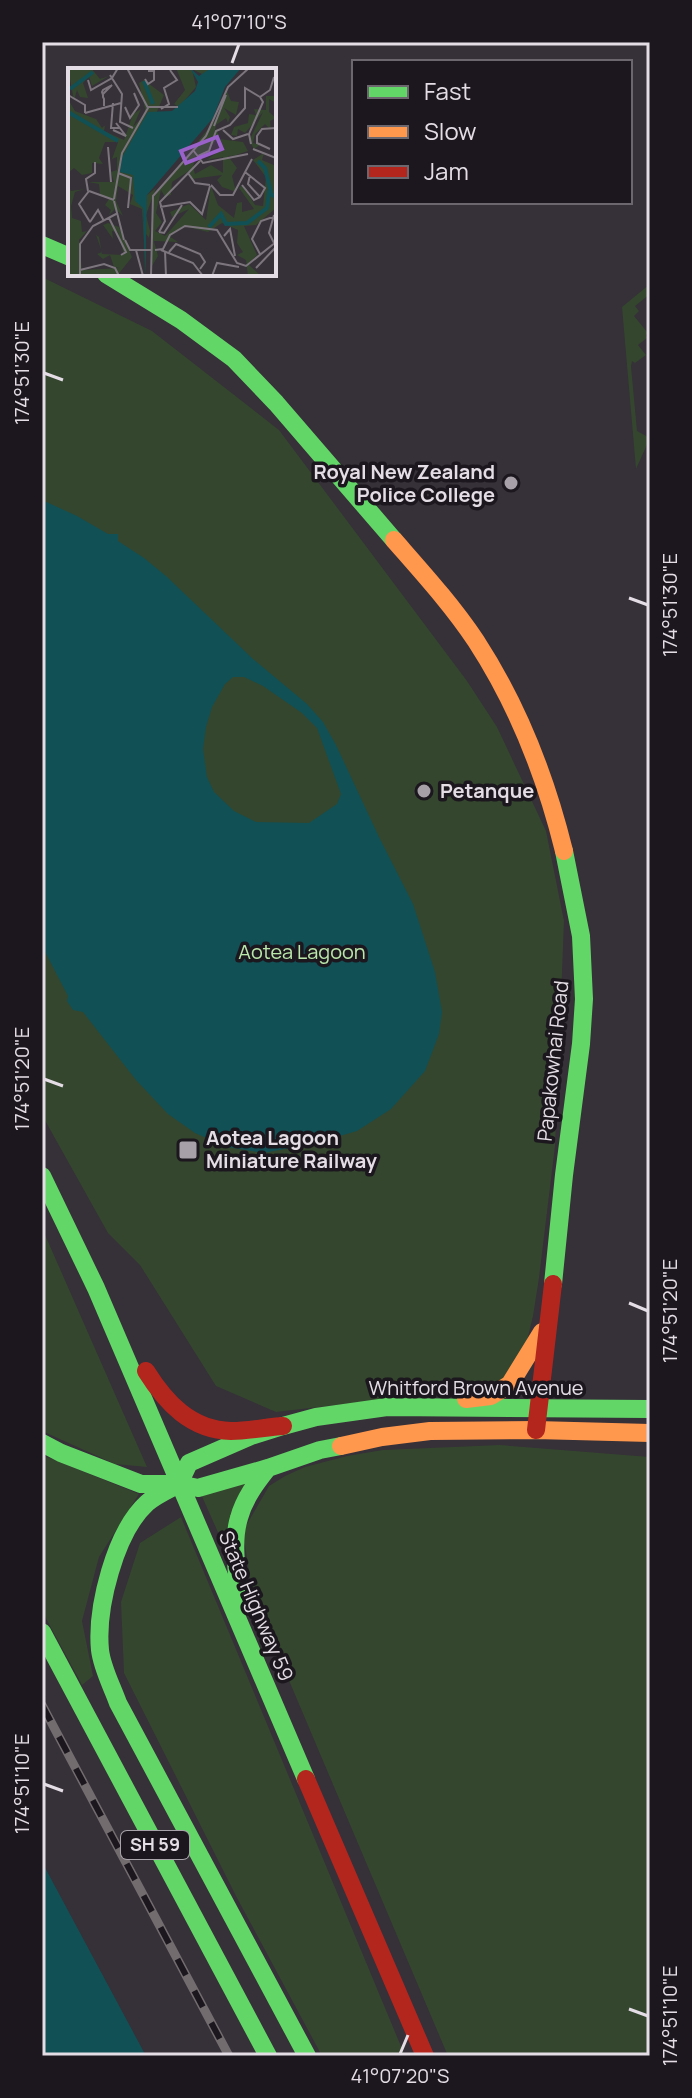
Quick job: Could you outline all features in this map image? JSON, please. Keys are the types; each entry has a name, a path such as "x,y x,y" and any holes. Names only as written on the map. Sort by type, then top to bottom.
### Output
{"main road":[{"path":"42,245 68,256"},
{"name":"Papakowhai Road","path":"109,276 203,336 249,374 444,599 476,642 504,689 539,771 572,884 584,975 583,1023 536,1430"},
{"name":"State Highway 59","path":"42,1176 96,1288 425,2056"},
{"path":"96,1288 161,1396 175,1410 203,1425 223,1431 283,1426"},
{"name":"Papakowhai Road","path":"387,1407 491,1396 510,1384 540,1338 550,1310"},
{"name":"Whitford Brown Avenue","path":"650,1409 387,1407 316,1417 251,1436 189,1463 179,1484 198,1488 320,1450 430,1431 650,1433"},
{"path":"42,1443 141,1484 179,1484"},
{"path":"240,1624 234,1538 239,1514 249,1493 268,1468"},
{"path":"179,1484 146,1504 118,1549 99,1626 100,1653 118,1703 307,2056"},
{"name":"SH 59","path":"42,1632 268,2056"}],"green space":[{"name":"Aotea Lagoon","path":"42,277 152,331 279,430 467,681 497,727 546,831 564,921 555,1146 533,1316 526,1345 508,1378 463,1395 388,1399 276,1412 216,1386 140,1265 108,1233 42,1115"},
{"path":"650,284 650,294 635,306 639,311 634,316 648,333 647,338 638,345 646,355 635,363 632,361 631,366 637,431 650,438 636,469 622,307"},
{"path":"42,1228 147,1467 115,1464 42,1431"},
{"path":"500,1445 650,1457 650,2056 448,2056 252,1593 243,1531 269,1486 285,1476 305,1467 383,1450"},
{"path":"42,1455 139,1494 99,1557 82,1621 93,1676 82,1685 42,1611"},
{"path":"248,1477 229,1557 200,1492"},
{"path":"181,1517 405,2056 322,2056 236,1896 124,1673 121,1602 140,1543"}],"water":[{"name":"Aotea Lagoon","path":"42,500 108,534 118,534 118,541 166,576 323,722 413,904 435,972 442,1012 439,1034 425,1071 391,1109 357,1131 312,1144 263,1153 227,1147 195,1133 168,1114 136,1080 83,1012 73,1010 42,946","holes":["233,677 244,677 302,713 317,728 341,794 337,804 309,823 256,822 234,811 214,792 207,777 203,749 212,707 225,684"]},
{"path":"42,1862 146,2056 42,2056"}],"railway":[{"path":"42,1705 229,2056"}],"traffic: fast":[{"path":"42,245 68,256"},
{"path":"109,276 181,320 234,359 394,540"},
{"path":"553,1284 584,999 581,936 564,851"},
{"path":"42,1176 96,1288 306,1779"},
{"path":"341,1446 198,1488 179,1484 189,1463 251,1436 316,1417 387,1407 650,1409"},
{"path":"42,1443 141,1484 178,1484"},
{"path":"240,1602 237,1528 247,1498 268,1468"},
{"path":"179,1484 147,1503 136,1516 117,1551 101,1613 101,1657 118,1703 307,2056"},
{"path":"42,1632 268,2056"}],"traffic: slow":[{"path":"394,540 467,628 505,690 539,769 564,851"},
{"path":"466,1399 491,1396 510,1384 542,1332"},
{"path":"341,1446 430,1431 650,1433"}],"traffic: jam":[{"path":"536,1430 553,1284"},
{"path":"146,1371 171,1404 204,1426 231,1431 283,1426"},
{"path":"306,1779 425,2056"}],"place":[{"name":"Royal New Zealand Police College","path":"511,483"},
{"name":"Petanque","path":"424,791"},
{"name":"Aotea Lagoon Miniature Railway","path":"188,1150"}]}
